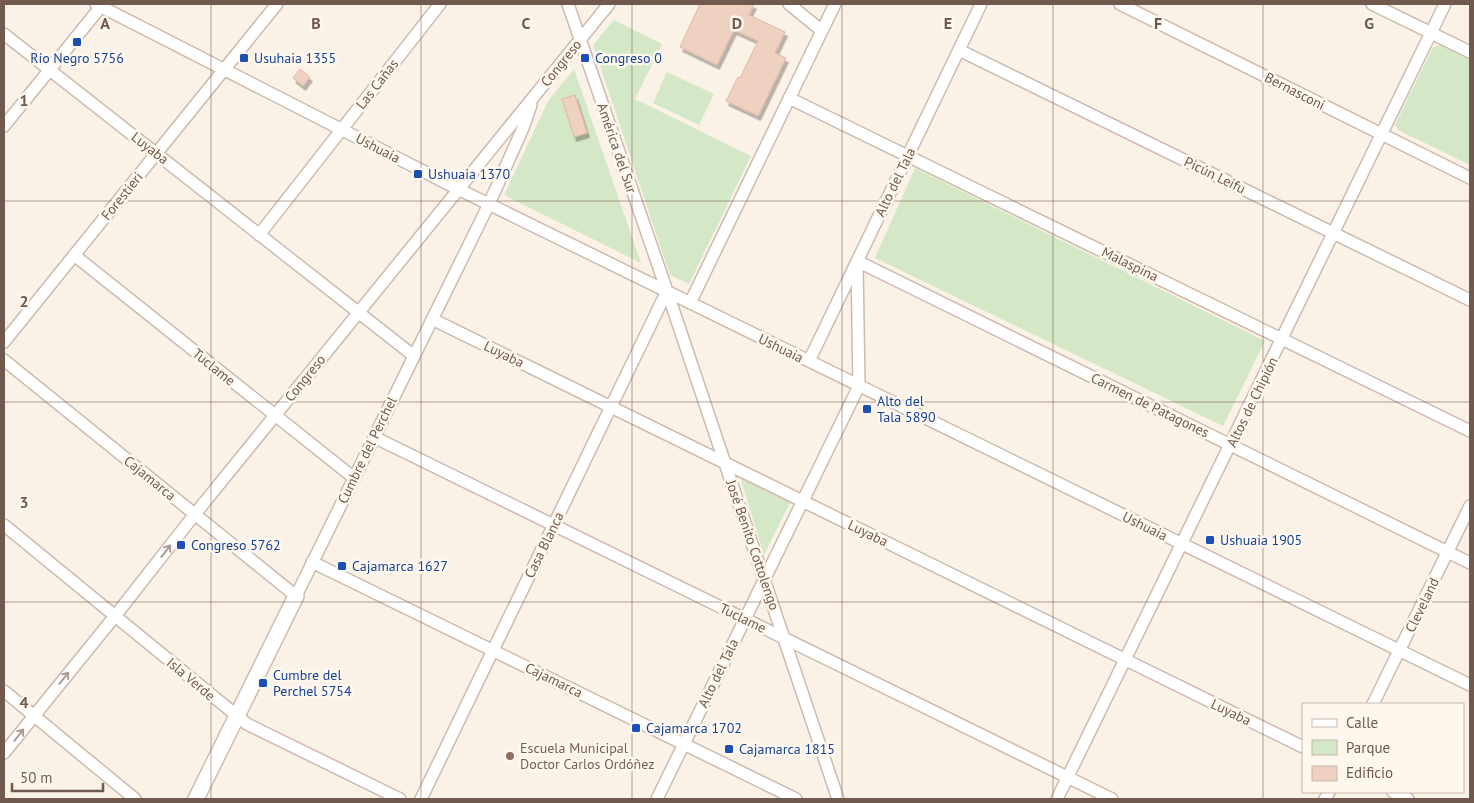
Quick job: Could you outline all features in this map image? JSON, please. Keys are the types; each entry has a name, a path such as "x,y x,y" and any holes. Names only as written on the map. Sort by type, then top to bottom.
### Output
{"main road":[{"name":"Cumbre del Perchel","path":"196,799 296,596"}],"street":[{"name":"Forestieri","path":"4,342 277,4"},
{"name":"Las Cañas","path":"259,235 440,4"},
{"name":"América del Sur","path":"568,4 667,292"},
{"name":"Congreso","path":"4,753 115,616 194,514 609,4"},
{"path":"789,4 822,31"},
{"path":"690,302 835,4"},
{"name":"Alto del Tala","path":"809,361 981,4"},
{"name":"Bernasconi","path":"1120,4 1470,178"},
{"path":"1372,4 1470,52"},
{"name":"Altos de Chipión","path":"1057,799 1445,4"},
{"name":"Ushuaia","path":"100,5 458,189 1470,685"},
{"path":"4,126 100,5"},
{"name":"Luyaba","path":"4,34 414,356"},
{"name":"Picún Leifu","path":"959,50 1470,300"},
{"name":"Cumbre del Perchel","path":"296,596 489,204 523,128 533,98"},
{"name":"Malaspina","path":"789,98 1470,431"},
{"name":"Tuclame","path":"74,255 354,478"},
{"path":"857,261 859,386"},
{"name":"Carmen de Patagones","path":"857,261 1470,563"},
{"name":"Casa Blanca","path":"421,799 667,292"},
{"name":"José Benito Cottolengo","path":"667,292 838,799"},
{"name":"Luyaba","path":"432,319 1302,747"},
{"name":"Cajamarca","path":"4,360 296,596"},
{"name":"Alto del Tala","path":"657,799 859,386"},
{"name":"Tuclame","path":"374,438 1112,799"},
{"name":"Cleveland","path":"1374,703 1470,506"},
{"name":"Isla Verde","path":"4,525 247,724 400,799"},
{"name":"Cajamarca","path":"312,562 796,799"},
{"path":"4,691 135,799"},
{"path":"1395,793 1408,799"}],"green space":[{"path":"614,20 662,44 635,99 751,156 689,284 670,275 593,45"},
{"path":"1440,45 1470,59 1470,165 1398,130 1395,125 1433,47"},
{"path":"574,69 641,263 504,195 548,101"},
{"path":"667,72 714,94 699,125 653,103"},
{"path":"915,168 1265,341 1223,426 875,258"},
{"path":"739,474 791,501 764,555"}],"building":[{"path":"700,4 754,4 749,15 785,32 775,53 786,58 758,116 726,101 738,77 740,78 758,41 734,30 717,65 680,47"},
{"path":"300,69 310,77 303,86 293,78"},
{"path":"575,95 587,133 574,137 562,99"}],"place":[{"name":"Río Negro 5756","path":"77,42"},
{"name":"Usuhaia 1355","path":"244,58"},
{"name":"Congreso 0","path":"585,58"},
{"name":"Ushuaia 1370","path":"418,174"},
{"name":"Alto del Tala 5890","path":"867,409"},
{"name":"Ushuaia 1905","path":"1210,540"},
{"name":"Congreso 5762","path":"181,545"},
{"name":"Cajamarca 1627","path":"342,566"},
{"name":"Cumbre del Perchel 5754","path":"263,683"},
{"name":"Cajamarca 1702","path":"636,728"},
{"name":"Cajamarca 1815","path":"729,749"},
{"name":"Escuela Municipal Doctor Carlos Ordóñez","path":"510,756"}]}
